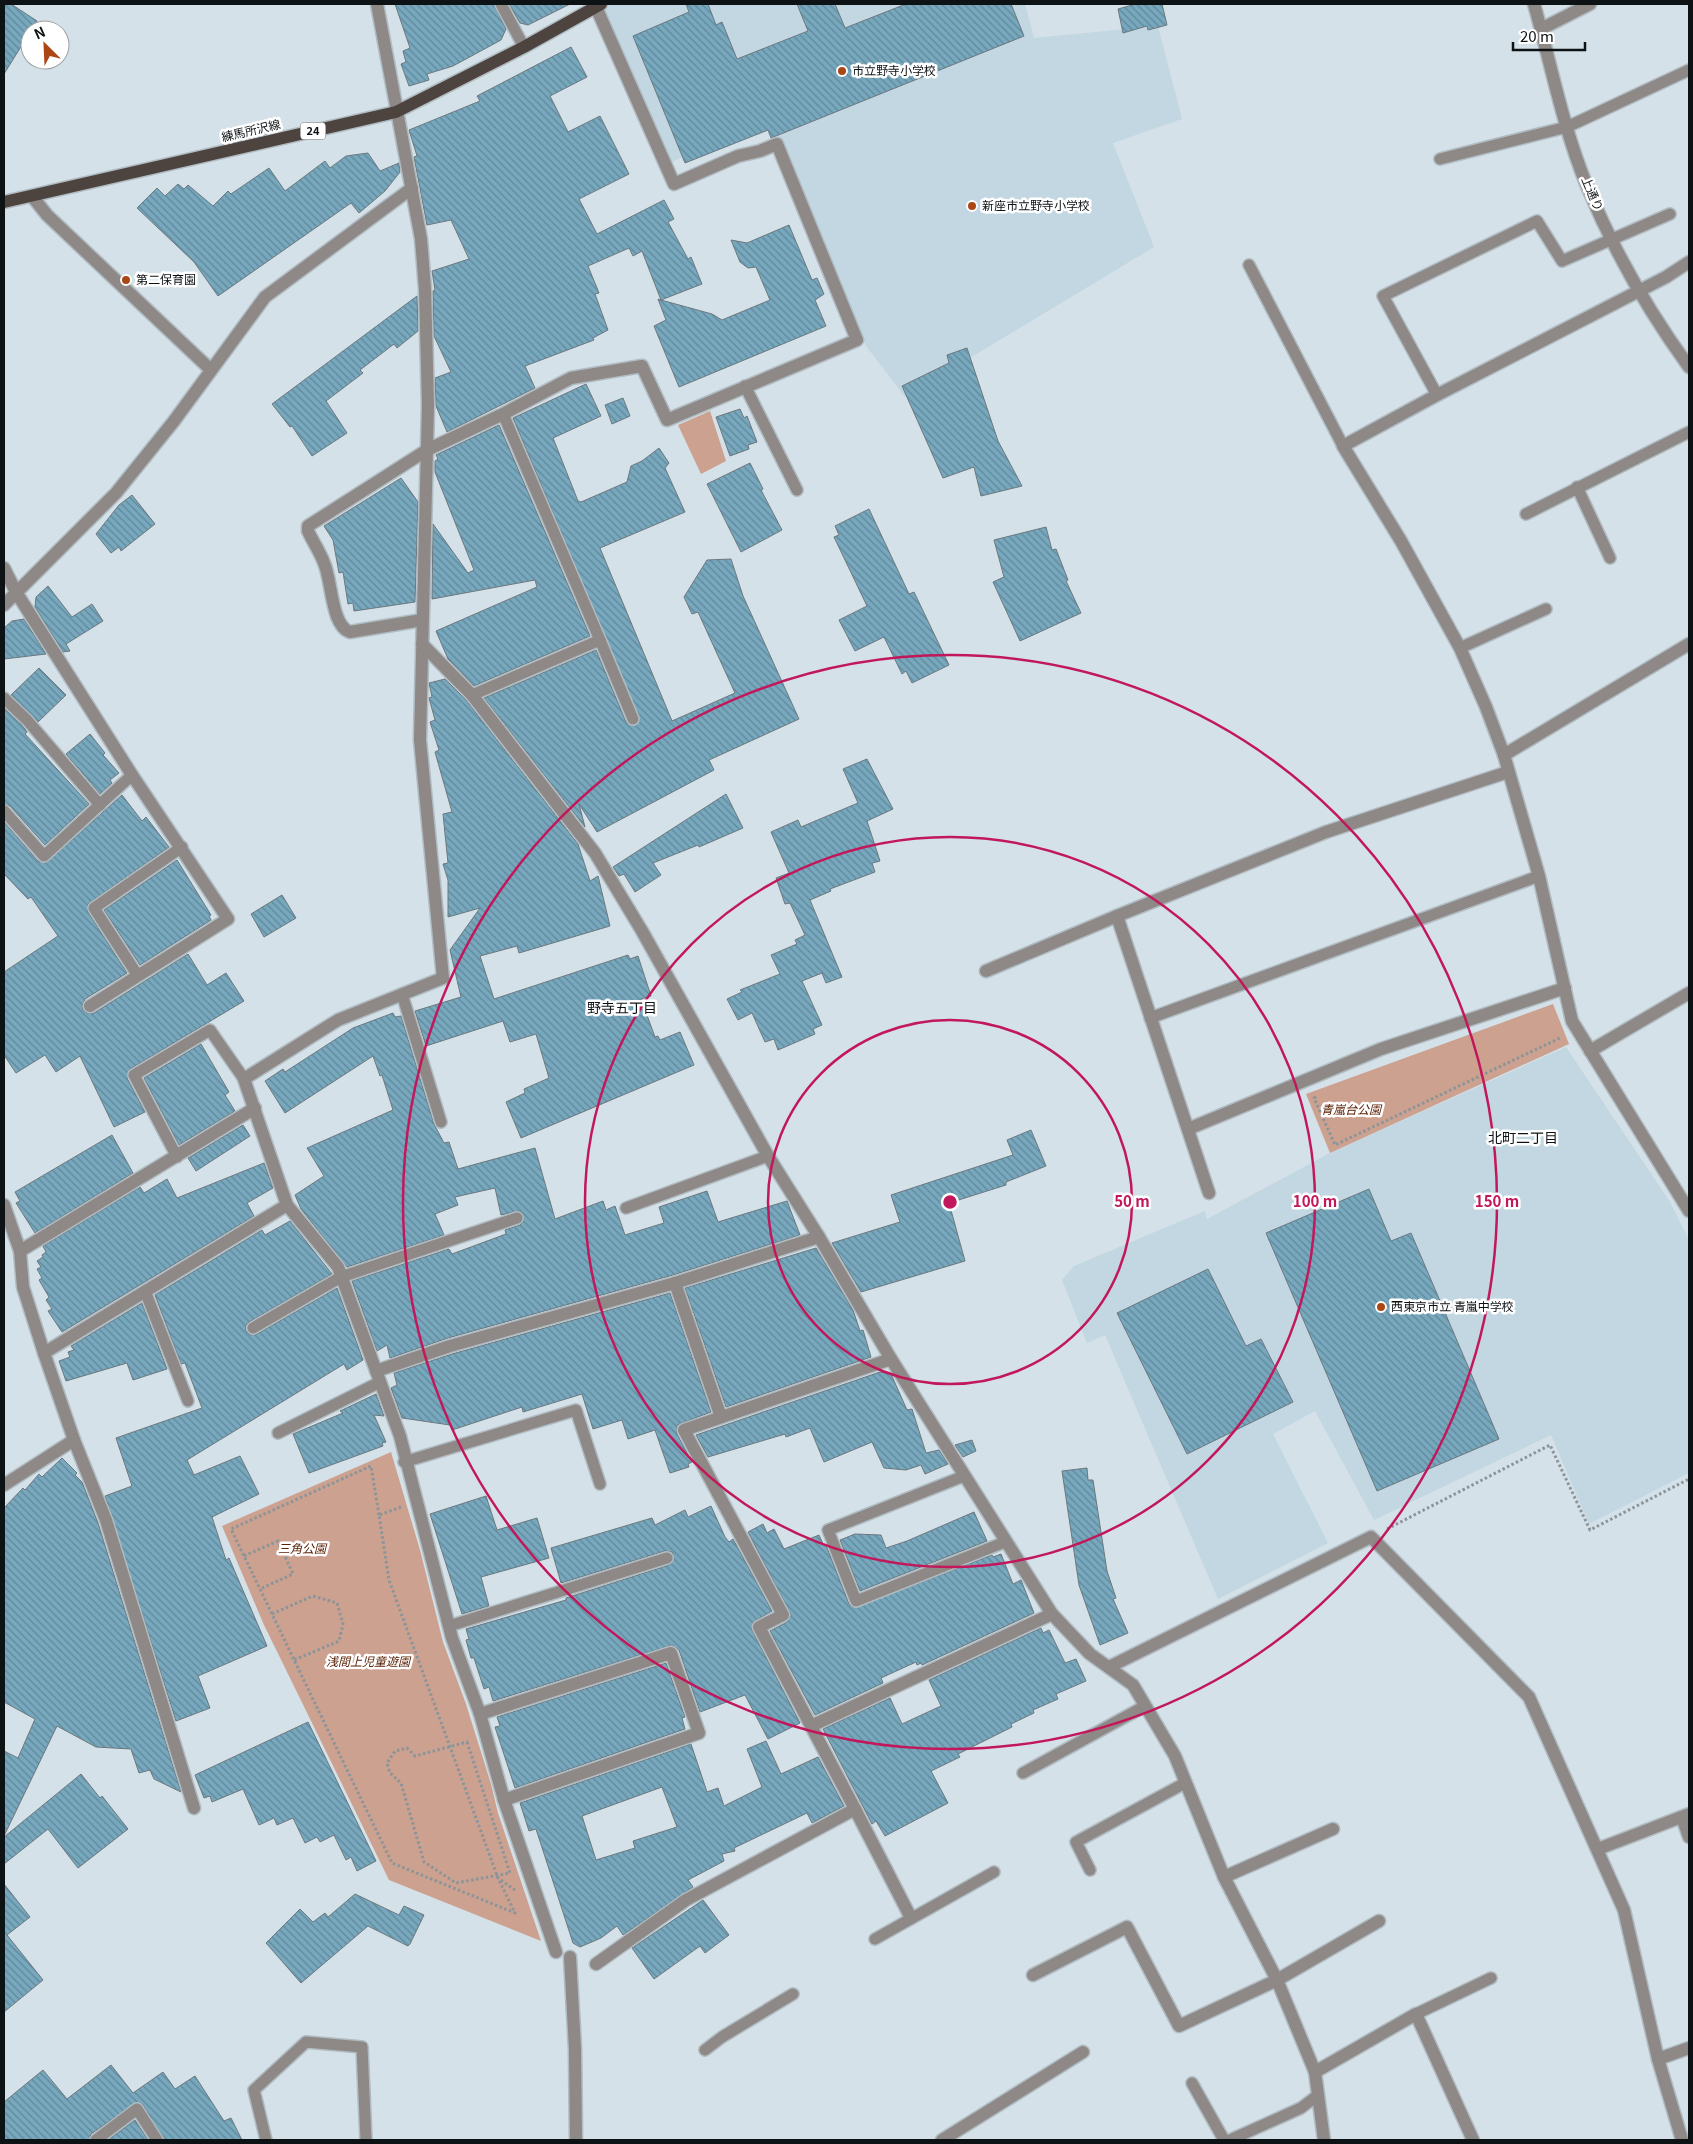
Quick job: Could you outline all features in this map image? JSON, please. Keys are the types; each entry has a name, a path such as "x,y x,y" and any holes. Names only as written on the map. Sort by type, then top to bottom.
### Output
{"main road":[{"name":"練馬所沢線","path":"4,202 396,112 524,47 597,5"}],"street":[{"path":"377,4 421,239 425,289 428,404 420,740 443,978 338,1020 244,1079 287,1205 338,1267 400,1436 404,1462 450,1626 480,1714 504,1800 556,1952"},
{"name":"上通り","path":"1534,4 1567,127 1587,185 1612,239 1689,367"},
{"path":"1541,29 1590,4"},
{"path":"422,620 350,632 345,631 338,621 325,564 308,531 308,526 427,450 503,414 571,378 642,366 667,420 857,340 777,144 760,151 738,156 674,184 597,5"},
{"path":"4,605 116,493 174,421 265,297 412,188"},
{"path":"32,196 48,215 211,370"},
{"path":"1689,262 1641,290 1437,395 1343,446 1401,541 1460,648 1504,755 1539,876 1572,1020 1689,1211"},
{"path":"4,568 16,592 132,774 228,919 90,1006"},
{"path":"422,644 472,695 595,853 642,931 768,1156 820,1237 892,1359 1005,1542 1052,1614 1090,1654 1132,1685 1145,1706 1175,1756 1224,1878 1277,1980 1315,2072 1324,2140"},
{"path":"1504,755 1689,644"},
{"path":"986,971 1326,832 1508,772"},
{"path":"1117,916 1209,1193"},
{"path":"1188,1129 1381,1049 1565,988"},
{"path":"1590,1051 1689,993"},
{"path":"20,1251 255,1108"},
{"path":"4,1205 20,1251 23,1287 74,1440 106,1520 194,1808"},
{"path":"44,1353 287,1205"},
{"path":"378,1376 450,1346 675,1283 820,1237"},
{"path":"675,1283 720,1417"},
{"path":"892,1359 684,1430 783,1615 759,1627 911,1918"},
{"path":"4,1485 74,1440"},
{"path":"1109,1667 1371,1537 1529,1697 1624,1910 1658,2059 1682,2140"},
{"path":"811,1726 1052,1614"},
{"path":"480,1714 671,1653 699,1733 504,1800"},
{"path":"596,1964 686,1900 855,1809"},
{"path":"1598,1849 1686,1815 1689,1837"},
{"path":"1224,1878 1333,1829"},
{"path":"1033,1975 1127,1926 1179,2026 1277,1980 1379,1921"},
{"path":"570,1957 575,2050 576,2140"},
{"path":"1315,2072 1416,2014 1473,2140"},
{"path":"1658,2059 1689,2048"},
{"path":"942,2140 1083,2052"}],"lane":[{"path":"501,4 524,47"},
{"path":"1440,159 1567,127 1689,70"},
{"path":"1437,395 1383,296 1537,221 1562,261 1670,214"},
{"path":"1249,266 1343,446"},
{"path":"745,386 796,490"},
{"path":"503,414 634,719"},
{"path":"1526,514 1689,432"},
{"path":"1577,487 1610,558"},
{"path":"1460,648 1546,609"},
{"path":"472,695 600,640"},
{"path":"4,698 27,720 100,805"},
{"path":"4,811 44,856 132,774"},
{"path":"138,976 94,908 182,847"},
{"path":"1150,1018 1539,876"},
{"path":"402,994 441,1122"},
{"path":"177,1157 134,1075 210,1030 244,1079"},
{"path":"626,1208 768,1156"},
{"path":"253,1328 341,1277 517,1218"},
{"path":"145,1291 188,1401"},
{"path":"278,1433 378,1376"},
{"path":"404,1462 576,1410 600,1484"},
{"path":"964,1476 828,1530 856,1600 1005,1542"},
{"path":"450,1626 667,1558"},
{"path":"1023,1774 1145,1706"},
{"path":"1090,1870 1076,1842 1185,1783"},
{"path":"875,1939 994,1872"},
{"path":"1416,2014 1491,1978"},
{"path":"705,2050 722,2037 793,1994"},
{"path":"266,2140 254,2090 306,2042 362,2046 366,2140"},
{"path":"1192,2084 1224,2140"},
{"path":"1230,2140 1301,2108 1318,2095"},
{"path":"96,2140 137,2109 157,2140"}],"path":[{"path":"1321,1095 1314,1098 1335,1145 1561,1039 1555,1027 1572,1020"},
{"path":"1371,1537 1550,1446 1590,1530 1689,1479"},
{"path":"371,1466 389,1580 497,1877 514,1913 392,1863 244,1556 231,1528 371,1466"},
{"path":"380,1515 415,1501"},
{"path":"244,1556 278,1541 293,1574 260,1589"},
{"path":"272,1614 312,1596 337,1603 343,1624 339,1641 294,1660"},
{"path":"467,1742 510,1873 497,1877 456,1883 424,1862 401,1784 390,1773 387,1763 395,1751 407,1748 415,1756 450,1746 467,1742"},
{"path":"497,1877 540,1908"}],"shaded area":[{"name":"新座市立野寺小学校","path":"600,4 1025,4 1034,38 1158,26 1182,119 1113,143 1154,247 905,397 866,346 772,129 758,135 736,133 667,164"},
{"name":"西東京市立 青嵐中学校","path":"1566,1047 1670,1202 1689,1240 1689,1473 1589,1524 1551,1435 1374,1520 1315,1411 1273,1434 1328,1543 1218,1599 1105,1335 1087,1343 1062,1280 1074,1266 1205,1211 1207,1219 1330,1153"}],"green space":[{"path":"710,411 726,461 701,474 678,425"},
{"name":"青嵐台公園","path":"1553,1004 1569,1044 1330,1153 1306,1094"},
{"name":"浅間上児童遊園","path":"391,1452 420,1550 443,1642 466,1704 498,1813 541,1941 389,1880 264,1625 222,1526"}],"building":[{"path":"4,4 11,4 35,20 20,20 20,48 4,74"},
{"path":"395,4 494,4 506,29 501,40 453,66 427,74 429,80 409,86 401,64 406,62 403,51 410,48"},
{"path":"509,4 570,4 528,25 520,23"},
{"path":"686,4 708,4 716,25 722,22 737,59 808,31 797,4 835,4 845,28 906,4 1011,4 1024,36 771,138 768,130 685,163 633,36 689,12"},
{"path":"1136,4 1162,4 1167,25 1148,30 1147,26 1123,33 1118,9"},
{"path":"571,47 587,77 550,96 568,132 600,116 629,174 579,199 597,234 664,200 674,219 668,222 688,259 691,257 702,284 661,300 642,251 633,256 629,248 588,266 599,293 595,294 608,330 593,338 594,340 525,366 535,388 447,432 436,406 435,378 451,372 434,336 433,291 435,290 432,271 469,259 451,220 427,225 414,157 417,156 409,130 480,101 477,96"},
{"path":"368,153 380,171 399,163 400,172 385,191 359,213 351,203 218,296 194,262 137,208 157,188 165,196 178,184 184,189 188,185 213,206 228,191 231,194 269,168 285,191 325,161 330,168 346,156"},
{"path":"789,225 812,280 817,278 824,294 815,300 826,326 679,387 654,326 666,320 658,299 712,314 722,320 770,300 756,267 748,268 740,262 731,240 747,243"},
{"path":"417,296 418,331 397,348 394,344 360,370 363,373 326,401 347,433 312,456 292,426 290,427 272,404"},
{"path":"967,348 998,441 1022,486 981,496 974,467 943,478 902,386 949,363 947,355"},
{"path":"586,384 601,416 553,438 578,501 581,502 627,482 631,466 642,461 659,448 669,463 665,468 685,512 600,548 672,721 735,693 698,612 692,614 684,597 707,560 731,559 743,596 799,719 709,760 714,770 597,832 579,804 585,827 484,698 596,650 626,722 635,726 640,720 513,418"},
{"path":"623,398 630,416 612,424 605,405"},
{"path":"740,409 744,418 747,416 757,442 748,445 749,449 730,456 716,417"},
{"path":"499,425 590,636 474,686 448,659 436,631 537,587 535,580 432,599 433,524 468,573 474,570 435,472 435,461 438,459 436,455"},
{"path":"750,463 763,489 761,490 782,530 741,552 707,484"},
{"path":"401,478 418,502 415,602 354,611 353,603 348,604 343,572 339,573 333,540 324,526"},
{"path":"132,495 155,524 121,551 119,547 111,553 96,534 119,505"},
{"path":"869,509 909,594 914,592 949,665 912,683 906,671 902,674 884,637 855,651 839,620 867,606 834,537 839,535 835,526"},
{"path":"1046,527 1052,550 1056,549 1068,580 1066,581 1081,613 1020,641 993,582 1004,577 994,540"},
{"path":"48,586 72,617 92,604 103,621 66,644 70,651 63,652 35,607 36,597"},
{"path":"24,619 46,654 4,659 4,628 12,621"},
{"path":"39,668 66,695 38,722 11,695"},
{"path":"445,679 466,700 578,844 590,881 598,876 610,926 519,953 517,946 480,956 494,999 628,955 630,959 638,956 651,996 641,999 655,1037 658,1036 660,1040 680,1032 694,1065 521,1138 506,1102 525,1093 524,1089 549,1078 536,1034 510,1042 503,1021 426,1046 415,1011 461,997 450,950 480,908 448,917 448,880 443,864 448,863 443,814 452,812 435,752 439,750 430,722 435,720 429,698 432,697 429,683"},
{"path":"4,708 22,725 27,732 25,734 89,804 45,845 10,806 4,804"},
{"path":"90,734 105,753 103,755 119,773 110,780 112,783 100,794 66,754"},
{"path":"867,759 893,809 867,821 880,861 872,863 875,872 830,889 831,891 810,900 842,977 826,983 822,973 802,981 822,1025 813,1029 815,1034 778,1050 774,1039 765,1042 752,1013 738,1020 727,999 742,992 740,990 780,974 771,955 797,944 795,940 805,935 790,903 785,904 776,878 789,873 771,832 798,820 801,827 858,803 843,769"},
{"path":"726,794 743,828 699,847 698,845 653,863 661,875 635,892 624,874 619,876 613,867"},
{"path":"122,795 142,821 146,817 169,847 88,904 88,912 127,973 85,999 82,1006 83,1010 87,1013 94,1013 188,954 207,985 226,973 244,1001 130,1069 127,1078 145,1112 114,1127 80,1056 56,1072 45,1055 16,1073 4,1055 4,972 58,936 31,897 28,899 4,874 4,822 38,861 46,863"},
{"path":"177,860 211,915 209,916 211,920 140,965 104,910"},
{"path":"282,895 296,918 264,937 251,914"},
{"path":"393,1013 395,1017 401,1016 434,1124 444,1143 449,1142 458,1169 535,1148 555,1219 603,1201 606,1210 615,1206 625,1235 664,1223 659,1207 707,1191 718,1222 787,1201 800,1235 673,1275 448,1338 390,1358 387,1345 377,1351 352,1281 449,1249 452,1254 506,1234 505,1230 520,1225 524,1219 522,1213 518,1211 501,1215 495,1188 455,1197 458,1205 435,1214 444,1235 347,1267 301,1209 295,1195 324,1176 307,1148 393,1110 382,1075 380,1076 373,1056 285,1113 265,1081 283,1069 285,1072 353,1028"},
{"path":"201,1044 229,1092 225,1095 235,1111 179,1145 144,1078"},
{"path":"243,1125 250,1136 196,1171 188,1158"},
{"path":"1031,1130 1046,1166 1006,1182 1006,1185 949,1203 965,1261 861,1292 832,1243 900,1222 891,1195 1013,1155 1007,1140"},
{"path":"112,1135 133,1173 35,1233 16,1203 20,1201 15,1192"},
{"path":"264,1163 273,1188 247,1203 254,1216 62,1332 48,1311 52,1309 46,1300 49,1297 39,1280 42,1278 37,1269 41,1267 37,1261 46,1252 43,1246 140,1187 144,1193 167,1179 177,1198"},
{"path":"1369,1189 1391,1241 1411,1233 1499,1439 1377,1491 1266,1233"},
{"path":"290,1221 332,1274 249,1322 246,1325 246,1331 250,1335 257,1334 337,1288 363,1360 347,1370 344,1364 187,1460 194,1475 240,1456 259,1494 212,1517 226,1560 229,1558 267,1646 198,1676 210,1708 176,1721 105,1496 132,1486 116,1438 202,1408 185,1363 181,1364 155,1295 262,1230 265,1235"},
{"path":"816,1248 853,1310 860,1331 863,1330 871,1357 726,1407 685,1288"},
{"path":"1208,1269 1246,1346 1261,1339 1293,1402 1187,1454 1117,1313"},
{"path":"670,1293 711,1412 677,1425 677,1434 692,1462 688,1464 689,1467 670,1473 655,1430 628,1439 622,1420 593,1429 582,1394 523,1412 522,1407 452,1430 450,1425 402,1418 391,1388 397,1385 394,1373 452,1354"},
{"path":"142,1303 167,1369 133,1380 127,1363 66,1381 59,1361 70,1357 68,1352 74,1350 71,1346"},
{"path":"880,1372 891,1374 907,1410 912,1409 926,1453 939,1450 948,1464 925,1474 921,1465 906,1470 884,1468 872,1442 824,1462 810,1428 786,1437 785,1434 708,1457 696,1435"},
{"path":"376,1394 384,1416 374,1415 386,1442 382,1443 383,1446 309,1473 293,1434 343,1413 340,1411"},
{"path":"972,1440 976,1451 963,1457 955,1445"},
{"path":"62,1458 77,1473 75,1475 82,1482 98,1523 181,1792 154,1779 150,1770 139,1773 131,1749 96,1747 57,1726 4,1836 4,1751 18,1758 35,1719 4,1702 4,1508 23,1488 25,1490 39,1474 42,1477"},
{"path":"1087,1468 1088,1480 1093,1480 1107,1571 1116,1598 1113,1599 1128,1633 1100,1645 1079,1585 1062,1471"},
{"path":"486,1496 497,1530 537,1518 549,1558 481,1577 489,1606 462,1614 430,1514"},
{"path":"711,1506 725,1537 729,1542 733,1539 772,1611 753,1622 752,1630 800,1723 768,1739 745,1695 700,1712 679,1650 672,1645 493,1701 489,1687 484,1689 474,1658 471,1658 466,1640 469,1639 466,1629 566,1600 566,1598 669,1565 674,1559 672,1552 665,1551 561,1583 551,1548 652,1518 655,1525 685,1510 688,1517"},
{"path":"974,1512 987,1541 860,1591 840,1540 855,1534 881,1535 886,1548"},
{"path":"763,1524 767,1533 774,1529 784,1549 819,1535 824,1546 826,1545 849,1604 854,1608 992,1555 993,1557 1001,1554 1013,1584 1021,1580 1034,1613 922,1665 921,1663 917,1665 916,1662 881,1678 883,1683 815,1715 770,1631 787,1622 791,1615 748,1532"},
{"path":"1041,1628 1043,1633 1049,1630 1065,1663 1076,1659 1086,1681 1056,1694 1058,1699 1033,1710 1034,1713 1011,1724 1012,1727 958,1754 960,1757 931,1771 948,1803 885,1836 876,1821 872,1824 823,1729 890,1698 902,1724 941,1706 929,1680"},
{"path":"666,1663 685,1717 682,1718 685,1729 515,1788 495,1727 500,1726 497,1717"},
{"path":"308,1722 376,1861 357,1871 351,1857 346,1860 334,1835 320,1842 317,1837 305,1843 293,1818 277,1825 274,1818 259,1825 243,1789 212,1802 210,1796 204,1798 195,1775"},
{"path":"766,1741 781,1774 818,1757 844,1806 812,1823 807,1813 734,1848 735,1851 722,1854 724,1861 688,1880 693,1887 623,1935 617,1926 601,1938 580,1947 573,1943 536,1829 529,1831 520,1803 691,1744 707,1792 718,1788 724,1806 762,1787 747,1749","holes":["662,1787 677,1827 633,1841 635,1848 596,1860 582,1816"]},
{"path":"81,1774 100,1798 102,1796 128,1829 78,1868 48,1829 4,1864 4,1837"},
{"path":"4,1884 30,1917 7,1935 43,1980 4,2012"},
{"path":"355,1894 399,1915 404,1906 424,1915 410,1944 408,1946 368,1926 301,1983 266,1943 300,1909 313,1922 325,1913 328,1917"},
{"path":"703,1900 729,1935 705,1953 700,1946 654,1979 632,1948"},
{"path":"111,2065 133,2093 163,2072 175,2089 195,2076 224,2121 231,2118 242,2140 164,2140 143,2105 137,2102 91,2134 89,2140 4,2140 4,2102 43,2070 67,2099"},
{"path":"135,2120 148,2140 108,2140"}],"place":[{"name":"市立野寺小学校","path":"842,71"},
{"name":"新座市立野寺小学校","path":"972,206"},
{"name":"第二保育園","path":"126,280"},
{"name":"西東京市立 青嵐中学校","path":"1381,1307"}],"district":[{"name":"野寺五丁目","path":"622,1008"},
{"name":"北町二丁目","path":"1523,1138"}],"park label":[{"name":"三角公園","path":"302,1549"}]}
